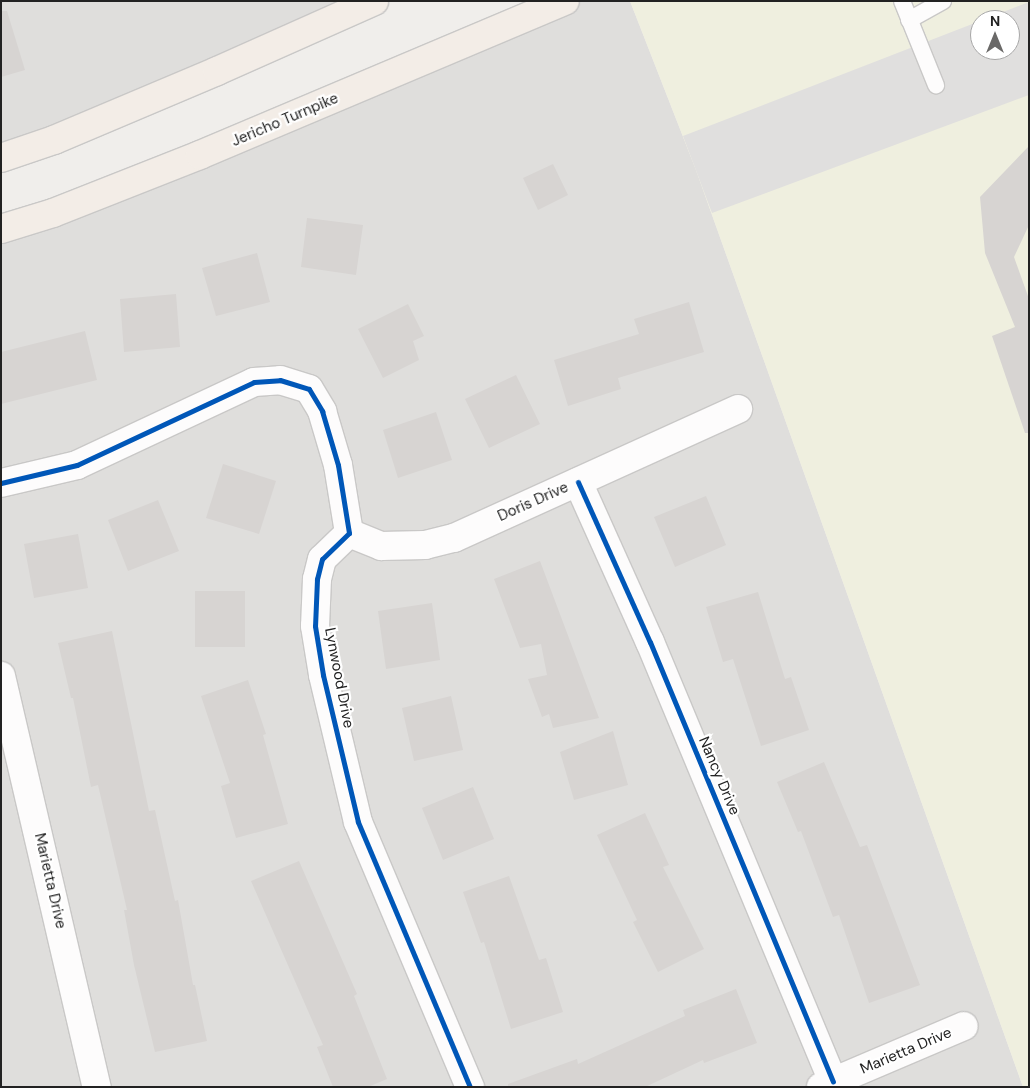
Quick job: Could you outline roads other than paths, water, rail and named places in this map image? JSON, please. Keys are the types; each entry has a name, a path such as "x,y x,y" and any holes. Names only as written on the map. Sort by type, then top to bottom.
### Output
{"main road":[{"path":"1,158 54,140 217,71 374,1"},
{"name":"Jericho Turnpike","path":"1,229 53,213 200,155 565,1"}],"street":[{"path":"1,483 77,465 254,382 280,380 309,389 322,411 338,465 349,533"},
{"name":"Doris Drive","path":"349,533 380,546 425,545 454,538 738,409"},
{"name":"Nancy Drive","path":"578,482 650,642 827,1084"},
{"name":"Lynwood Drive","path":"349,533 322,559 317,579 315,626 322,676 358,822 470,1087"},
{"name":"Marietta Drive","path":"1,676 76,990 97,1087"},
{"name":"Marietta Drive","path":"827,1084 964,1026"}],"lane":[{"path":"902,1 936,85"},
{"path":"909,20 940,2"}]}
